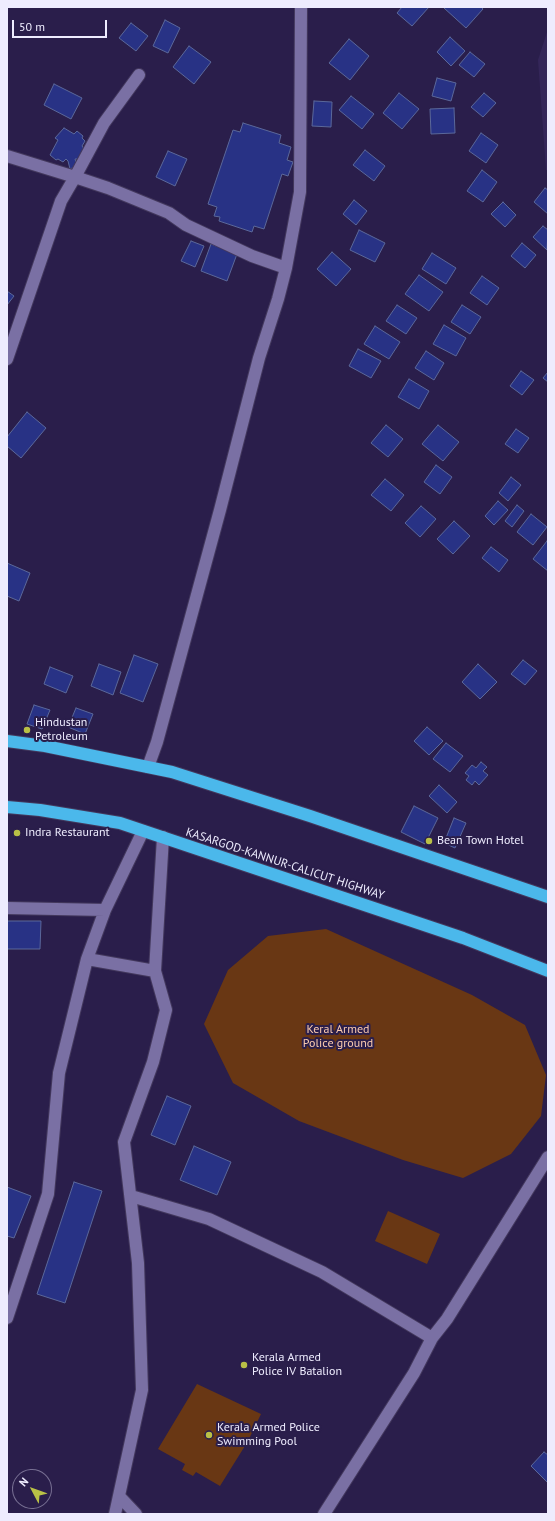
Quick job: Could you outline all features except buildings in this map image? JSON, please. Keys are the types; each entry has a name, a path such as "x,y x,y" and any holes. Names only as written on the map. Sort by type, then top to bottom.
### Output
{"highway":[{"path":"7,741 45,746 172,772 310,816 548,897"},
{"name":"KASARGOD-KANNUR-CALICUT HIGHWAY","path":"7,807 40,810 113,822 463,938 548,971"}],"street":[{"path":"148,767 157,742 222,503 259,358 278,300 286,268 300,192 299,127 301,7"},
{"path":"7,359 61,201 104,123 139,75"},
{"path":"7,156 108,188 169,213 186,225 252,256 286,268"},
{"path":"7,1318 48,1194 59,1073 87,959 105,910 142,831"},
{"path":"115,1514 142,1390 138,1263 124,1142 153,1062 166,1010 155,971 162,837"},
{"path":"7,908 105,910"},
{"path":"87,959 155,971"},
{"path":"324,1514 414,1374 432,1338 451,1312 548,1156"},
{"path":"131,1196 208,1219 322,1272 432,1338"},
{"path":"119,1496 136,1514"}],"shaded area":[{"path":"548,29 548,170 546,170 538,60"}],"green space":[{"name":"Keral Armed Police ground","path":"326,929 472,995 525,1025 546,1075 541,1116 511,1154 463,1178 403,1160 299,1121 233,1083 204,1024 228,970 268,936"},
{"path":"388,1211 440,1234 427,1264 375,1241"},
{"name":"Kerala Armed Police Swimming Pool","path":"197,1384 261,1414 248,1441 220,1486 196,1472 193,1476 182,1470 185,1464 158,1449"}],"place":[{"name":"Hindustan Petroleum","path":"27,730"},
{"name":"Indra Restaurant","path":"17,833"},
{"name":"Bean Town Hotel","path":"429,841"},
{"name":"Kerala Armed Police IV Batalion","path":"244,1365"},
{"name":"Kerala Armed Police Swimming Pool","path":"209,1435"}]}
